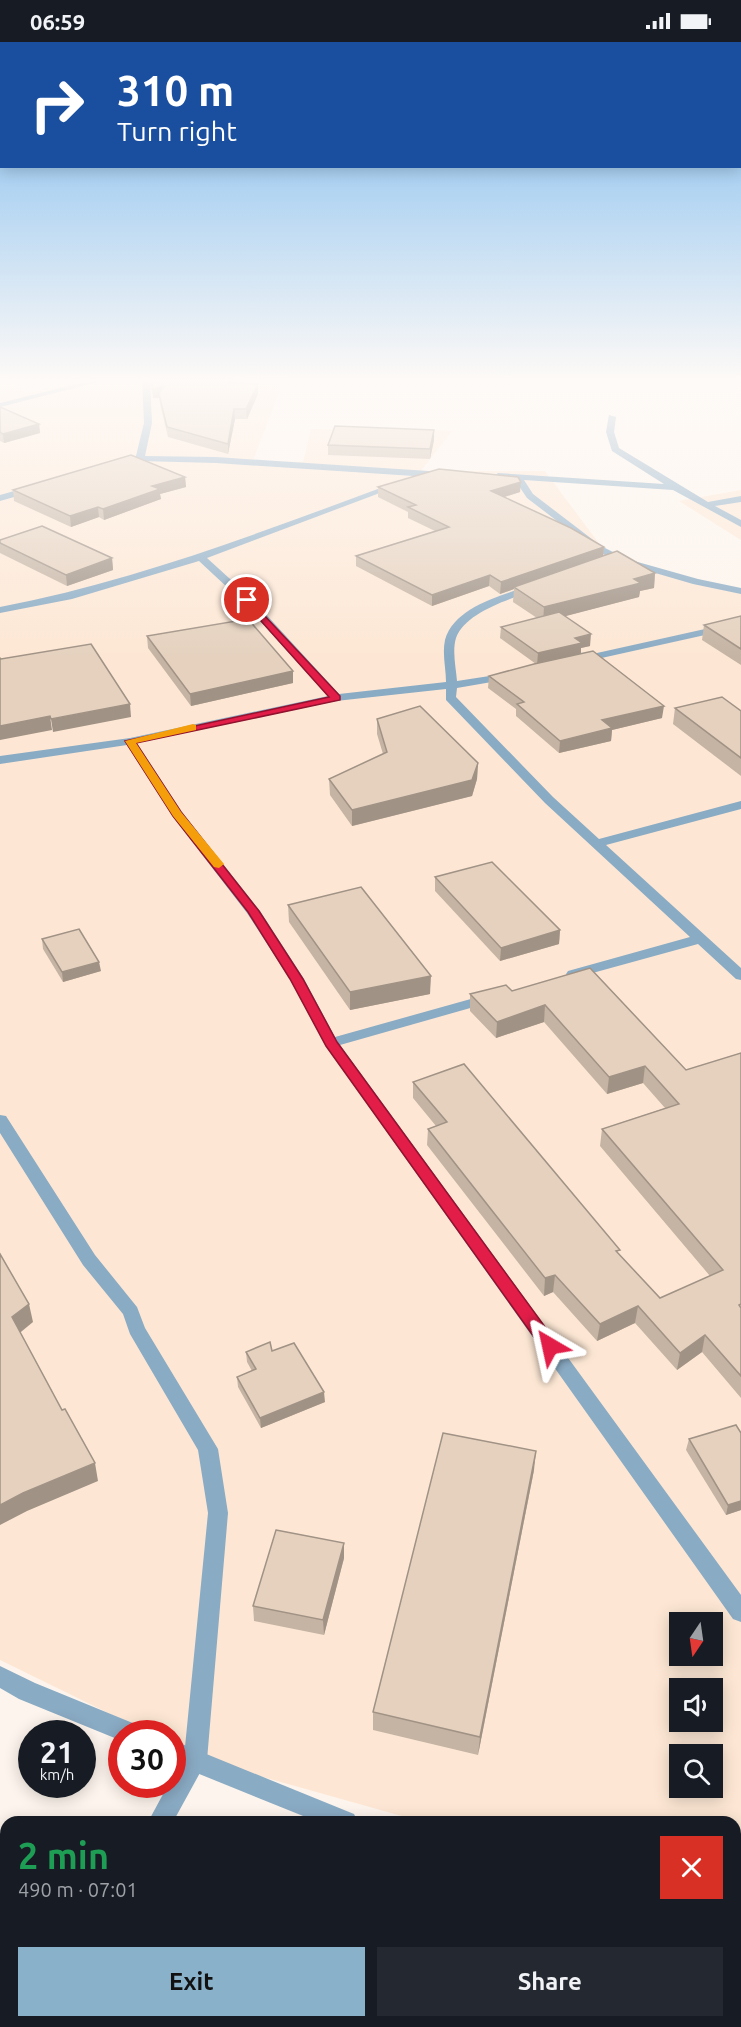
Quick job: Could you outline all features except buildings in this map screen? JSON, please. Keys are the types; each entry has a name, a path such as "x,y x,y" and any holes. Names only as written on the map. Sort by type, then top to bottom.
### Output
{"street":[{"path":"410,472 450,475"},
{"path":"650,472 710,504 741,524"},
{"path":"0,610 68,597 201,556 427,474"},
{"path":"484,476 675,487"},
{"path":"518,477 530,496 598,548 620,558 696,582 741,591"},
{"path":"0,498 43,486"},
{"path":"710,504 741,499"},
{"path":"201,556 247,600 336,698"},
{"path":"608,562 620,558"},
{"path":"540,586 495,601 458,625 450,639 453,685 450,698 549,800 741,976"},
{"path":"566,663 741,624"},
{"path":"0,760 130,741 336,698 453,685 519,674"},
{"path":"130,741 177,814 253,911 297,979 331,1043 741,1612"},
{"path":"598,843 741,805"},
{"path":"561,978 699,939"},
{"path":"331,1043 503,994"},
{"path":"0,1120 89,1260 131,1312 136,1329 208,1449 218,1513 195,1760 163,1816"},
{"path":"0,1676 27,1691 108,1724"},
{"path":"186,1756 331,1816"}],"shaded area":[{"path":"0,472 545,472 609,557 725,588 741,589 741,1816 402,1816 206,1761 186,1751 186,1720 122,1720 0,1660"},
{"path":"741,490 741,540 679,501"}],"slow traffic":[{"path":"193,727 130,741 177,814 219,864"}],"route":[{"path":"247,600 336,698 130,741 177,814 253,911 297,979 331,1043 550,1346"}]}
